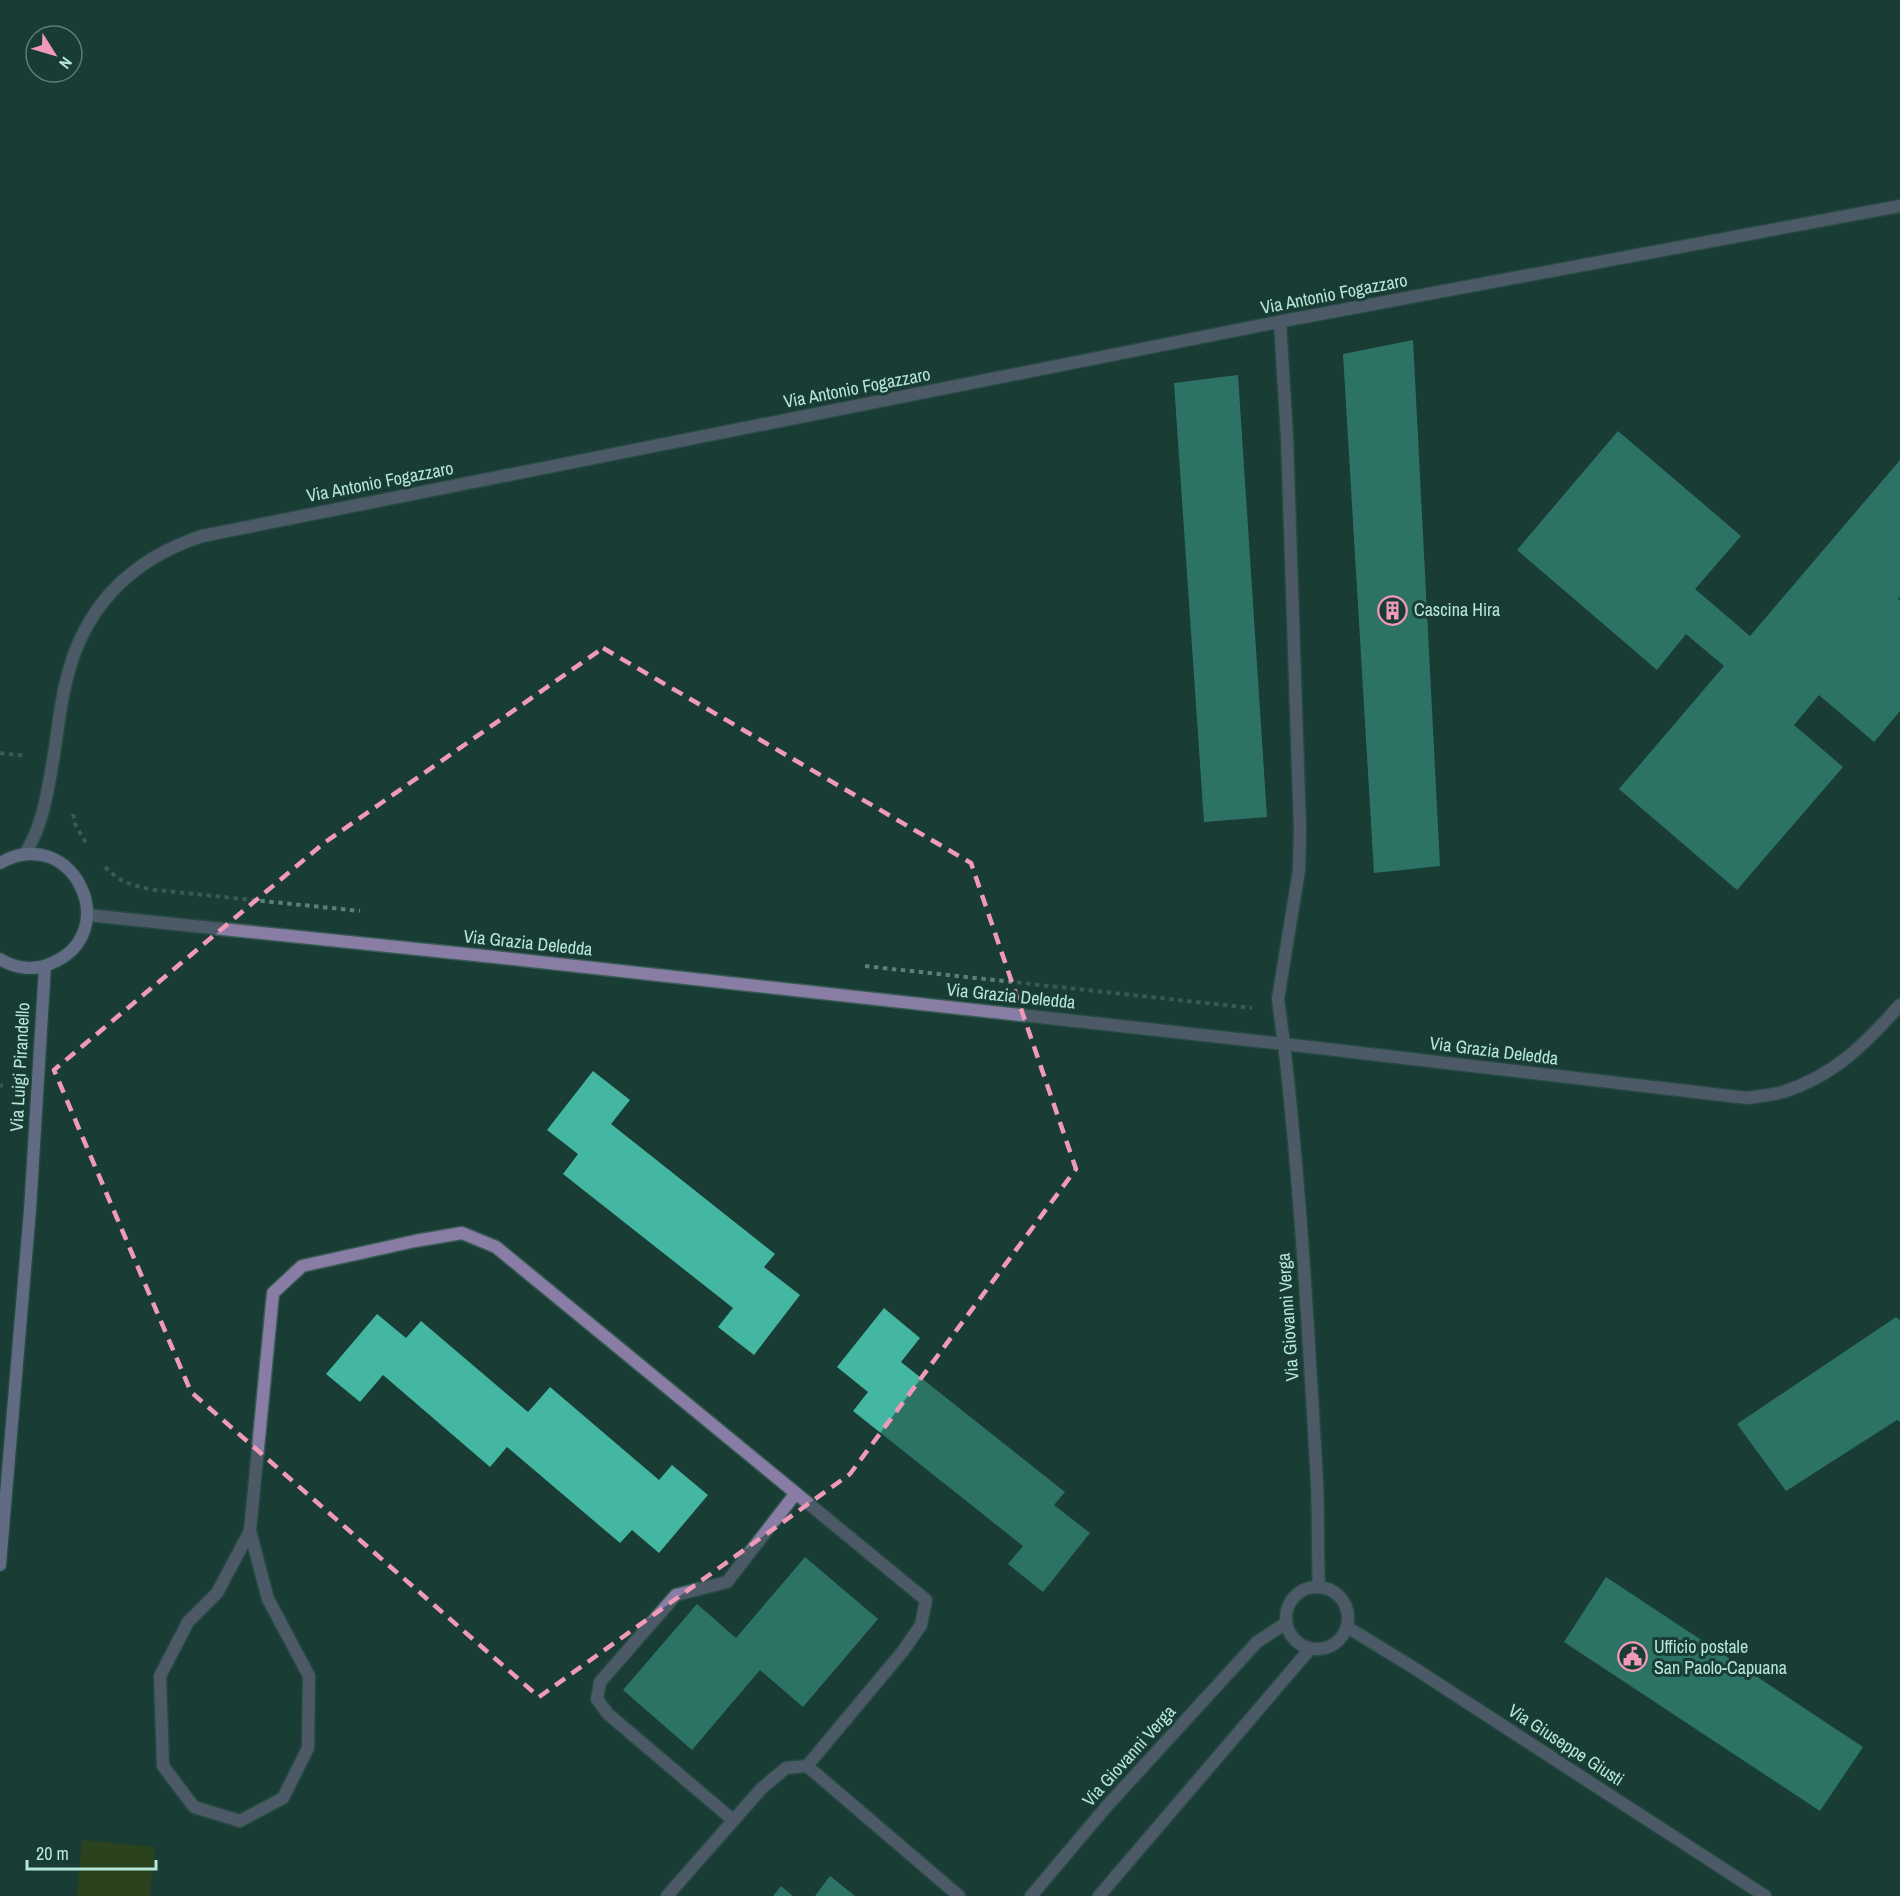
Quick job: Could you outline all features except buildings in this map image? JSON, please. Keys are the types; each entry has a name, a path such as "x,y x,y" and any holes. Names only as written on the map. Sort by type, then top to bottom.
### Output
{"street":[{"name":"Via Antonio Fogazzaro","path":"25,854 38,828 47,799 66,681 78,644 92,617 118,584 149,559 174,545 202,536 1280,322 1900,206"},
{"name":"Via Giovanni Verga","path":"1280,322 1287,438 1300,829 1299,870 1278,999 1292,1116 1316,1468 1320,1587"},
{"path":"0,863 13,856 25,854 45,855 63,864 77,878 86,896 87,915 83,932 75,947 61,959 45,966 26,969 0,959"},
{"name":"Via Grazia Deledda","path":"87,915 1284,1044 1747,1098 1782,1092 1819,1077 1847,1059 1900,1005"},
{"name":"Via Luigi Pirandello","path":"0,1565 30,1210 45,966"},
{"path":"250,1531 218,1593 188,1623 160,1676 164,1766 194,1808 240,1821 283,1798 308,1748 309,1676 268,1599 250,1531 273,1293 302,1266 462,1233 496,1247 926,1600 921,1625 903,1651 807,1766 786,1768 762,1788 667,1896"},
{"path":"733,1820 608,1714 597,1700 600,1682 676,1595 727,1582 796,1493"},
{"path":"1320,1587 1336,1593 1343,1600 1348,1618 1347,1627 1337,1643 1329,1648 1310,1649 1294,1639 1286,1623 1286,1614 1294,1597 1301,1591 1320,1587"},
{"name":"Via Giovanni Verga","path":"1031,1896 1107,1806 1257,1642 1286,1623"},
{"name":"Via Giuseppe Giusti","path":"1347,1627 1424,1674 1765,1896"},
{"path":"1099,1896 1310,1649"},
{"path":"807,1766 959,1896"}],"path":[{"path":"72,812 75,824 90,849"},
{"path":"102,864 117,879 128,884 156,890 370,912"},
{"path":"859,965 1279,1010"}],"highlighted area":[{"path":"603,648 971,863 1076,1169 850,1474 539,1697 191,1392 54,1070 324,843"}],"green space":[{"path":"82,1840 155,1847 150,1896 77,1896"}],"place":[{"name":"Cascina Hira","path":"1393,610"},
{"name":"Ufficio postale San Paolo-Capuana","path":"1633,1657"}]}
